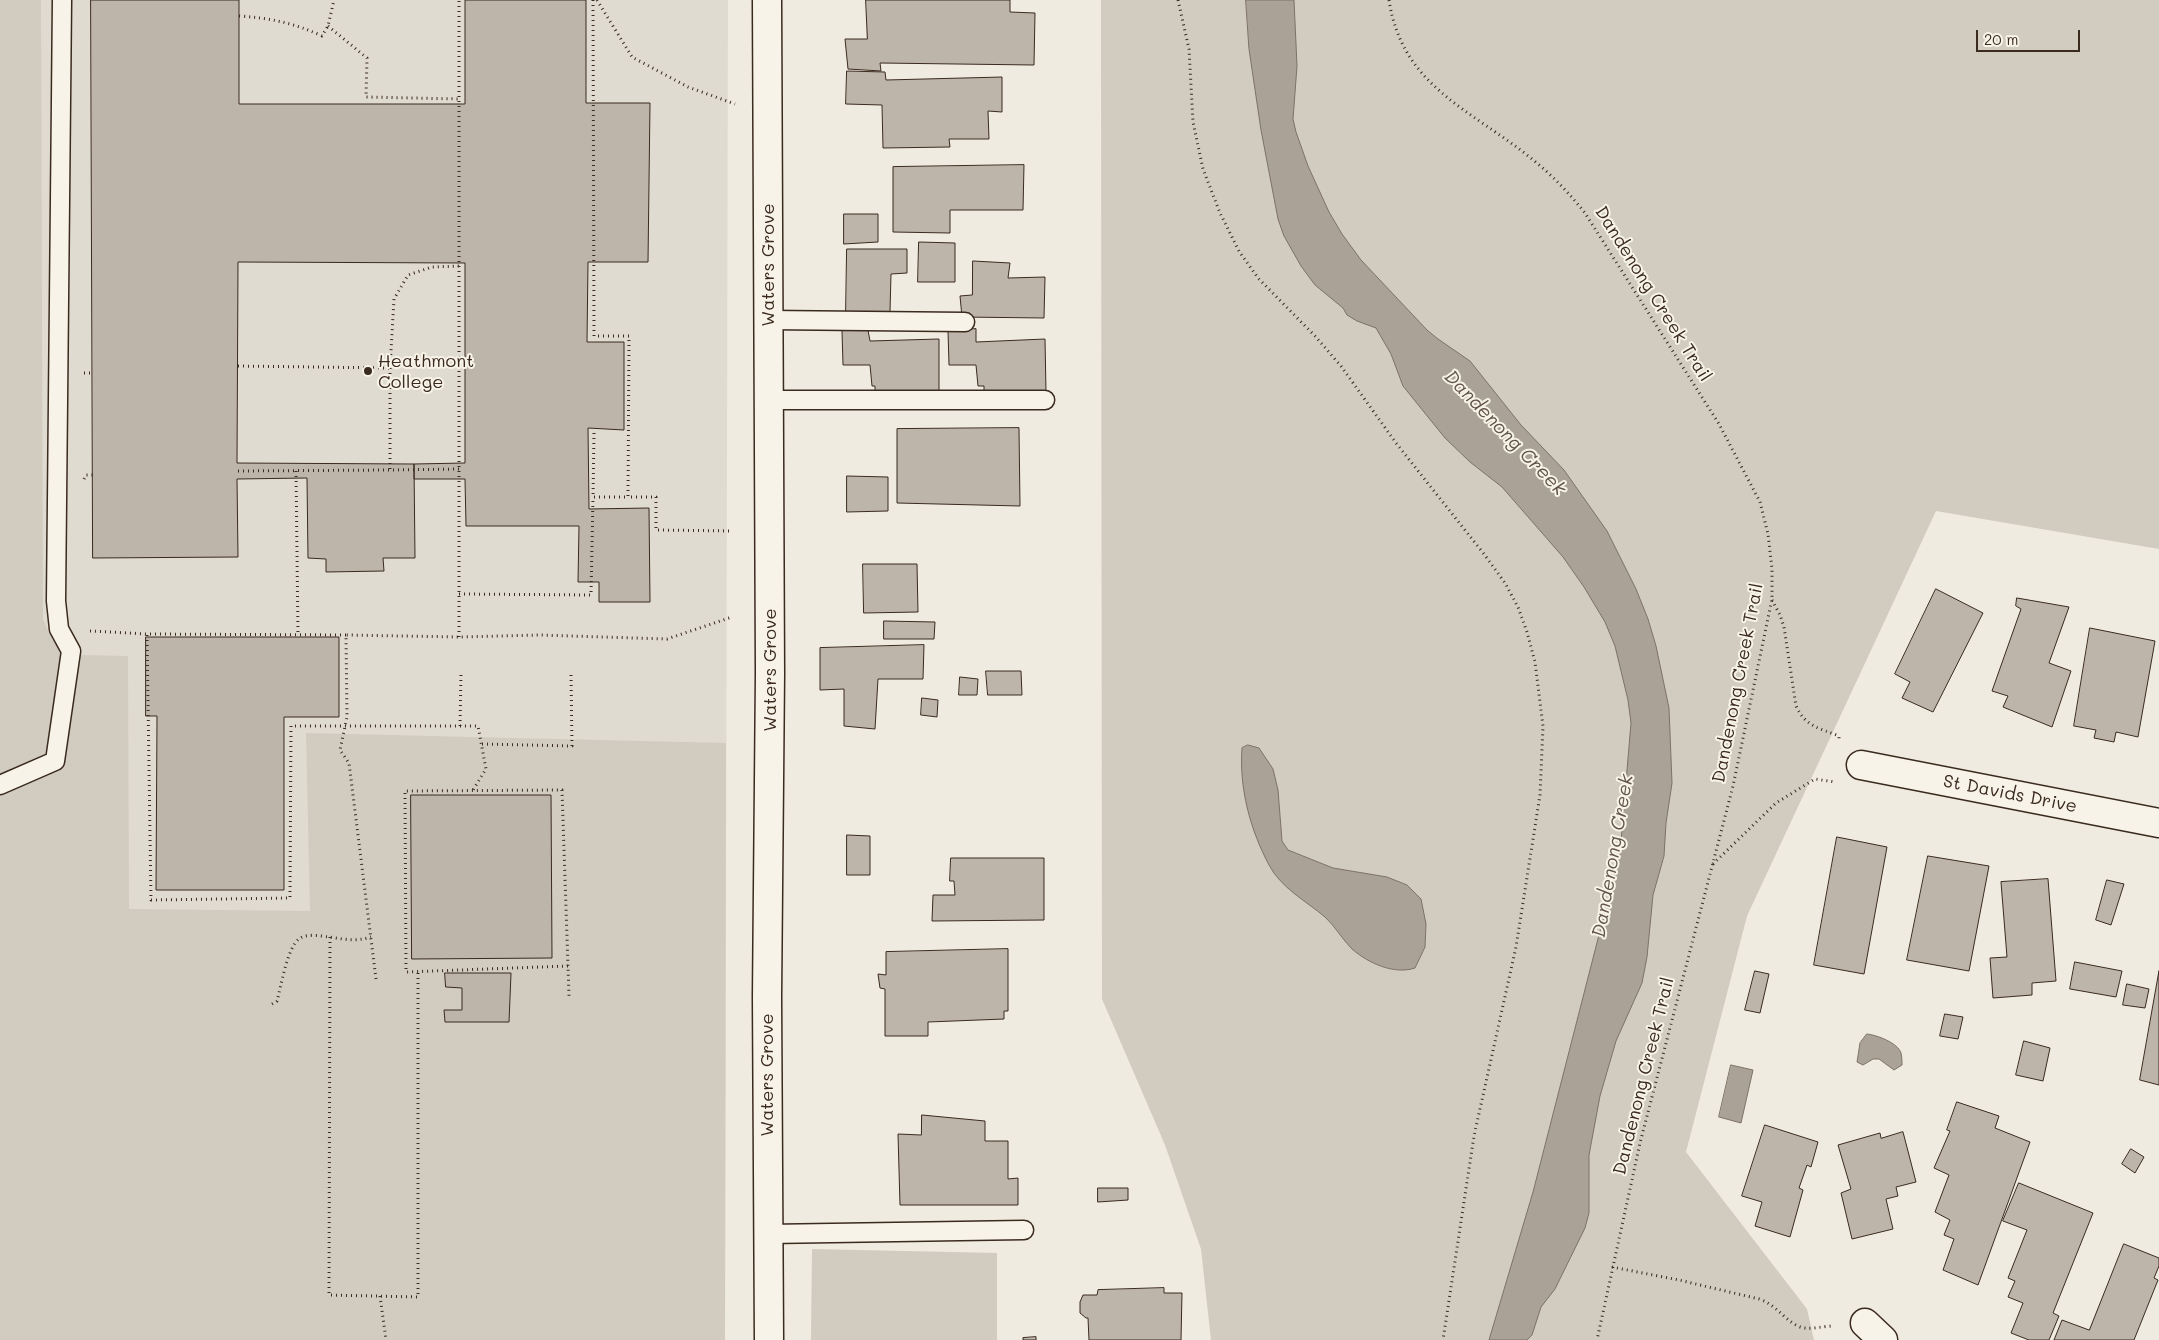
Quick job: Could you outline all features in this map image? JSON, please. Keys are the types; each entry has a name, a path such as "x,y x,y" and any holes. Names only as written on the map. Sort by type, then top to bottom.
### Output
{"street":[{"name":"Waters Grove","path":"767,0 770,673 767,997 769,1340"},
{"name":"St Davids Drive","path":"1862,765 2159,823"}],"lane":[{"path":"0,785 55,761 71,651 59,629 56,601 62,0"},
{"path":"768,320 965,322"},
{"path":"768,400 1045,400"},
{"path":"768,1234 1024,1230"}],"path":[{"path":"239,16 299,25 322,36 328,26 334,0"},
{"path":"459,0 459,637"},
{"path":"595,0 632,57 688,88 736,104"},
{"path":"595,0 594,336 628,336 628,497"},
{"path":"1178,0 1189,49 1193,122 1203,169 1220,213 1239,251 1258,278 1315,336 1340,366 1396,443 1505,583 1518,607 1534,662 1543,726 1540,795 1516,946 1476,1127 1442,1340"},
{"name":"Dandenong Creek Trail","path":"1389,0 1403,46 1418,70 1436,89 1531,158 1568,192 1585,213 1719,424 1760,502 1768,534 1772,569 1772,599 1732,786 1640,1143 1597,1340"},
{"path":"328,26 367,58 366,98 459,99"},
{"path":"390,470 390,368 394,299 408,275 432,267 459,266"},
{"path":"238,366 390,368"},
{"path":"459,594 591,595 594,433"},
{"path":"238,471 459,469"},
{"path":"296,471 298,635"},
{"path":"83,481 86,476 93,476"},
{"path":"593,497 656,497 656,530 733,531"},
{"path":"1772,599 1784,627 1796,706 1802,718 1810,725 1839,736"},
{"path":"85,631 147,634 459,637 539,635 666,639 732,617"},
{"path":"147,634 151,900 290,898 291,726 478,726 486,769 473,790"},
{"path":"346,635 347,717 340,750 349,764 376,979"},
{"path":"482,744 572,746 571,672"},
{"path":"460,726 461,673"},
{"path":"1712,865 1776,803 1815,780 1836,782"},
{"path":"568,966 406,972 405,791 562,790 568,966 569,996"},
{"path":"272,1004 277,1001 291,952 298,939 308,936 362,940 371,937"},
{"path":"330,937 329,1295 418,1297 418,971"},
{"path":"1612,1267 1679,1280 1769,1302 1798,1326 1812,1327"},
{"path":"380,1296 386,1340"}],"shaded area":[{"name":"Heathmont College","path":"0,0 728,0 725,1340 0,1340"},
{"path":"0,0 41,0 43,619 52,640 81,655 128,656 129,909 310,911 306,733 726,743 725,1340 0,1340"},
{"path":"1101,0 2159,0 2159,549 1936,511 1747,916 1686,1152 1807,1309 1814,1340 1211,1340 1201,1249 1165,1145 1102,999"},
{"path":"812,1249 997,1253 997,1340 811,1340"}],"water":[{"name":"Dandenong Creek","path":"1246,0 1294,0 1297,66 1293,119 1308,166 1329,212 1342,234 1361,260 1427,330 1470,361 1521,425 1564,470 1607,531 1636,589 1656,646 1669,708 1672,783 1666,823 1664,856 1653,895 1647,957 1642,983 1616,1041 1600,1096 1589,1155 1589,1213 1585,1228 1555,1289 1541,1307 1532,1335 1527,1340 1489,1340 1533,1192 1620,853 1631,723 1628,700 1615,646 1605,622 1563,557 1502,487 1470,462 1445,438 1403,386 1391,354 1376,328 1347,315 1343,308 1315,285 1301,266 1284,236 1278,219 1261,130 1249,49"},
{"path":"1248,745 1259,748 1273,769 1278,790 1282,841 1288,850 1333,868 1387,877 1407,885 1421,899 1426,924 1425,947 1415,968 1407,970 1390,969 1373,963 1358,954 1325,917 1294,894 1274,873 1256,837 1247,808 1242,778 1242,748"},
{"path":"1867,1034 1881,1038 1896,1046 1901,1053 1902,1065 1894,1070 1879,1059 1873,1059 1863,1065 1857,1062 1860,1043"},
{"path":"1731,1065 1753,1070 1741,1123 1719,1117"}],"building":[{"path":"91,0 239,0 239,104 465,104 465,0 586,0 586,103 650,103 648,262 588,262 587,342 624,342 624,430 588,428 589,509 649,508 650,602 599,602 599,582 578,582 579,526 466,526 465,479 414,479 415,558 383,558 384,571 326,572 326,559 308,558 307,478 237,479 238,557 93,558","holes":["238,262 465,263 465,463 237,463"]},
{"path":"866,0 1010,0 1010,12 1035,13 1034,65 880,63 881,71 848,69 845,39 867,39"},
{"path":"847,71 885,72 886,80 1002,77 1002,112 988,111 989,139 949,139 950,147 883,148 882,105 846,104"},
{"path":"1024,165 1023,210 950,210 950,233 893,232 893,167"},
{"path":"844,214 878,214 878,242 844,244"},
{"path":"919,242 955,243 955,282 918,282"},
{"path":"847,249 907,249 907,273 891,274 890,312 846,312"},
{"path":"973,261 1010,263 1008,278 1045,277 1044,318 962,317 960,296 972,295"},
{"path":"976,329 976,342 1045,339 1046,392 984,391 984,386 978,386 976,365 949,365 948,331"},
{"path":"868,330 870,341 939,339 939,391 875,391 875,386 872,386 870,365 843,365 842,331"},
{"path":"1019,428 1020,506 897,503 897,429"},
{"path":"847,476 888,477 888,511 847,512"},
{"path":"863,564 917,564 918,612 864,613"},
{"path":"1936,589 1983,613 1933,712 1902,698 1910,682 1895,674"},
{"path":"2017,598 2069,607 2049,663 2071,671 2052,727 2003,707 2008,696 1992,691 2021,609 2016,606"},
{"path":"884,621 935,622 934,639 884,639"},
{"path":"2090,628 2155,641 2138,737 2116,732 2114,742 2094,738 2096,730 2074,726"},
{"path":"146,637 339,637 339,717 284,717 284,890 156,890 157,716 146,716"},
{"path":"924,645 923,679 878,679 875,729 844,726 844,689 820,690 820,648"},
{"path":"986,671 1021,671 1022,695 988,695"},
{"path":"960,677 978,679 977,695 959,695"},
{"path":"922,698 938,700 937,717 921,715"},
{"path":"411,795 551,795 552,958 412,959"},
{"path":"847,835 870,836 870,875 847,875"},
{"path":"1837,837 1887,847 1864,974 1814,965"},
{"path":"1928,856 1989,866 1969,971 1907,960"},
{"path":"951,858 1044,858 1044,920 932,921 933,895 955,895 954,881 950,881"},
{"path":"2048,879 2056,981 2032,983 2032,995 1993,998 1990,958 2007,957 2001,882"},
{"path":"2107,880 2124,884 2111,925 2096,920"},
{"path":"1008,949 1008,1011 1004,1011 1004,1019 928,1022 928,1036 885,1036 885,989 880,988 878,974 886,975 886,952"},
{"path":"2075,962 2122,971 2116,997 2070,989"},
{"path":"1755,971 1769,974 1760,1013 1745,1010"},
{"path":"2159,971 2159,1085 2140,1080"},
{"path":"445,973 511,973 509,1022 445,1022 444,1010 462,1010 462,988 446,987"},
{"path":"2127,984 2149,989 2145,1008 2123,1005"},
{"path":"1945,1014 1963,1017 1958,1039 1940,1036"},
{"path":"2024,1041 2050,1048 2043,1081 2016,1075"},
{"path":"1957,1102 1999,1116 1995,1128 2030,1142 1978,1285 1943,1270 1954,1239 1944,1235 1950,1220 1935,1212 1949,1175 1934,1168 1950,1131 1947,1130"},
{"path":"922,1115 985,1121 985,1141 1008,1141 1008,1179 1018,1178 1018,1205 900,1205 898,1134 921,1135"},
{"path":"1765,1125 1818,1142 1811,1167 1807,1165 1799,1188 1803,1190 1790,1237 1755,1226 1762,1202 1742,1196"},
{"path":"1903,1132 1916,1182 1896,1187 1898,1196 1886,1199 1893,1229 1852,1239 1841,1193 1851,1189 1838,1145 1880,1133 1881,1138"},
{"path":"2131,1149 2144,1157 2135,1173 2122,1164"},
{"path":"2019,1183 2093,1213 2053,1313 2059,1316 2049,1340 2029,1340 2011,1333 2023,1303 2008,1297 2015,1281 2008,1278 2027,1230 2003,1221"},
{"path":"1098,1188 1128,1188 1128,1200 1098,1202"},
{"path":"2124,1244 2159,1258 2159,1266 2154,1278 2158,1280 2134,1340 2054,1340 2062,1320 2089,1330"},
{"path":"1164,1288 1164,1293 1182,1293 1181,1340 1089,1340 1088,1318 1080,1313 1080,1302 1083,1295 1097,1295 1098,1290"},
{"path":"1036,1337 1036,1340 1023,1340 1023,1338"}],"place":[{"name":"Heathmont College","path":"368,371"}]}
